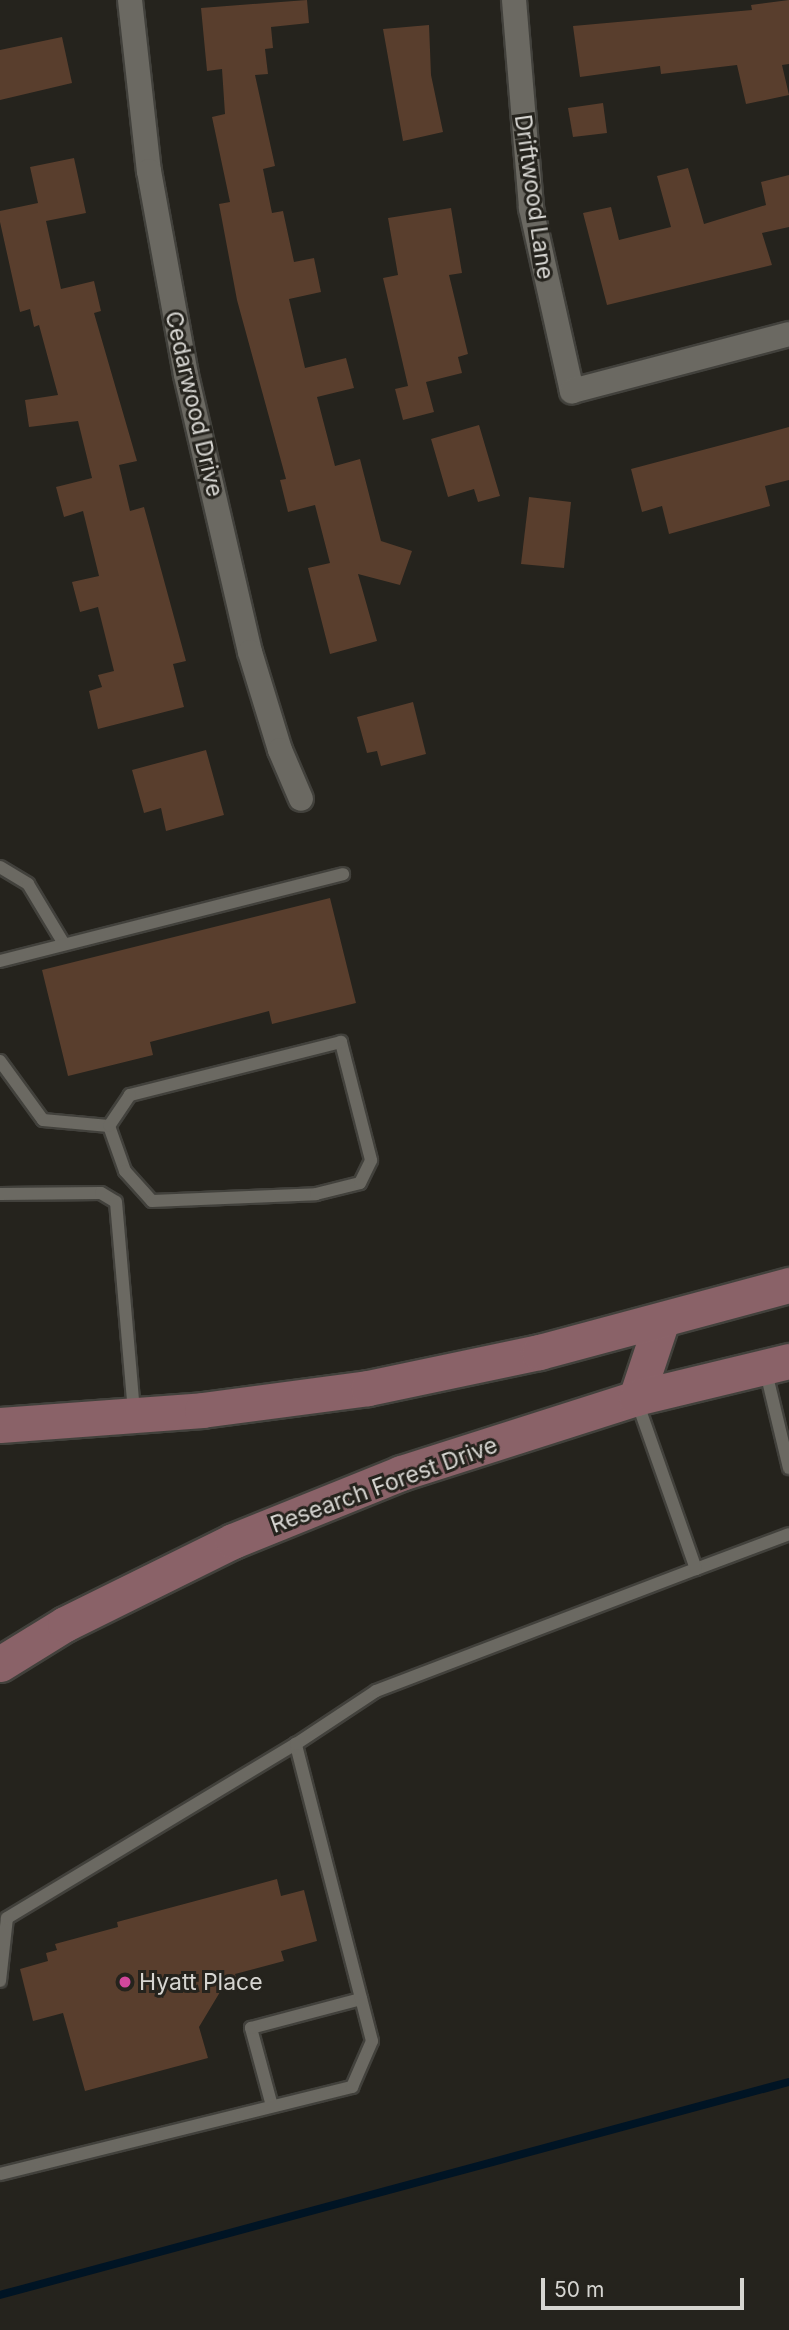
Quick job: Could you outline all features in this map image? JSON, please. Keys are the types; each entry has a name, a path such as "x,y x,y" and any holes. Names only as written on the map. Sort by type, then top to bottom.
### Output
{"main road":[{"path":"0,1425 135,1416 368,1388 662,1320 789,1285"},
{"path":"636,1398 662,1320"},
{"name":"Research Forest Drive","path":"0,1664 65,1624 233,1541 401,1473 636,1398 777,1365"}],"street":[{"name":"Cedarwood Drive","path":"130,0 149,171 186,375 250,652 280,750 301,799"},
{"name":"Driftwood Lane","path":"514,0 531,208 572,391 789,334"}],"lane":[{"path":"0,867 28,884 64,944"},
{"path":"0,961 344,874"},
{"path":"341,1042 371,1160 360,1184 316,1194 152,1201 137,1189 108,1126 130,1095 341,1042"},
{"path":"0,1061 43,1120 108,1126"},
{"path":"116,1202 137,1189"},
{"path":"0,1194 101,1192 116,1202"},
{"path":"116,1202 135,1416"},
{"path":"777,1365 789,1468"},
{"path":"636,1398 696,1569"},
{"path":"0,1982 7,1918 296,1744 376,1691 789,1534"},
{"path":"0,2174 352,2087 372,2041 296,1744"},
{"path":"272,2106 251,2028 361,1999"}],"building":[{"path":"307,0 309,23 271,27 273,48 265,49 268,74 255,75 275,166 263,169 272,213 283,211 294,262 314,258 321,292 289,299 305,368 346,358 354,388 317,397 335,466 360,459 381,541 412,551 400,585 358,574 377,641 330,654 308,568 330,563 315,505 288,512 280,480 286,479 237,300 219,204 230,202 212,117 225,114 222,69 207,71 201,8"},
{"path":"789,0 789,64 782,65 789,95 746,104 737,65 661,74 660,66 580,77 573,26 752,10 751,5"},
{"path":"429,25 431,75 443,132 403,141 383,29"},
{"path":"62,37 72,83 0,100 0,50"},
{"path":"603,103 607,133 573,137 568,108"},
{"path":"74,158 86,213 46,221 61,289 94,281 101,311 94,313 137,461 119,465 130,511 144,507 186,661 173,664 184,707 98,729 89,691 102,687 98,675 114,671 98,607 80,612 72,582 99,576 83,511 64,517 56,487 92,478 78,421 29,427 25,400 58,395 39,325 34,327 30,309 20,312 0,222 0,211 38,203 30,167"},
{"path":"688,168 704,224 766,205 761,182 789,175 789,227 762,233 772,265 607,305 583,213 611,207 619,240 671,227 657,176"},
{"path":"451,208 462,273 449,275 468,354 458,357 462,373 426,382 434,412 403,420 395,389 408,386 383,278 398,275 388,218"},
{"path":"479,425 500,496 478,502 474,489 448,497 431,439"},
{"path":"789,427 789,480 765,486 770,506 669,534 662,506 642,512 631,469"},
{"path":"529,497 571,502 564,568 521,564"},
{"path":"413,702 426,754 381,766 377,751 367,753 357,717"},
{"path":"206,750 224,815 166,831 161,808 144,813 132,770"},
{"path":"330,898 356,1003 272,1024 269,1011 150,1042 153,1055 68,1076 42,970"},
{"name":"Hyatt Place","path":"277,1879 281,1896 304,1890 317,1941 281,1951 284,1961 235,1974 237,1979 226,1982 199,2027 208,2058 85,2091 63,2013 33,2021 20,1969 48,1961 46,1953 57,1950 55,1944 118,1927 117,1922"}],"waterway":[{"path":"0,2295 789,2082"}],"place":[{"name":"Hyatt Place","path":"125,1982"}]}
